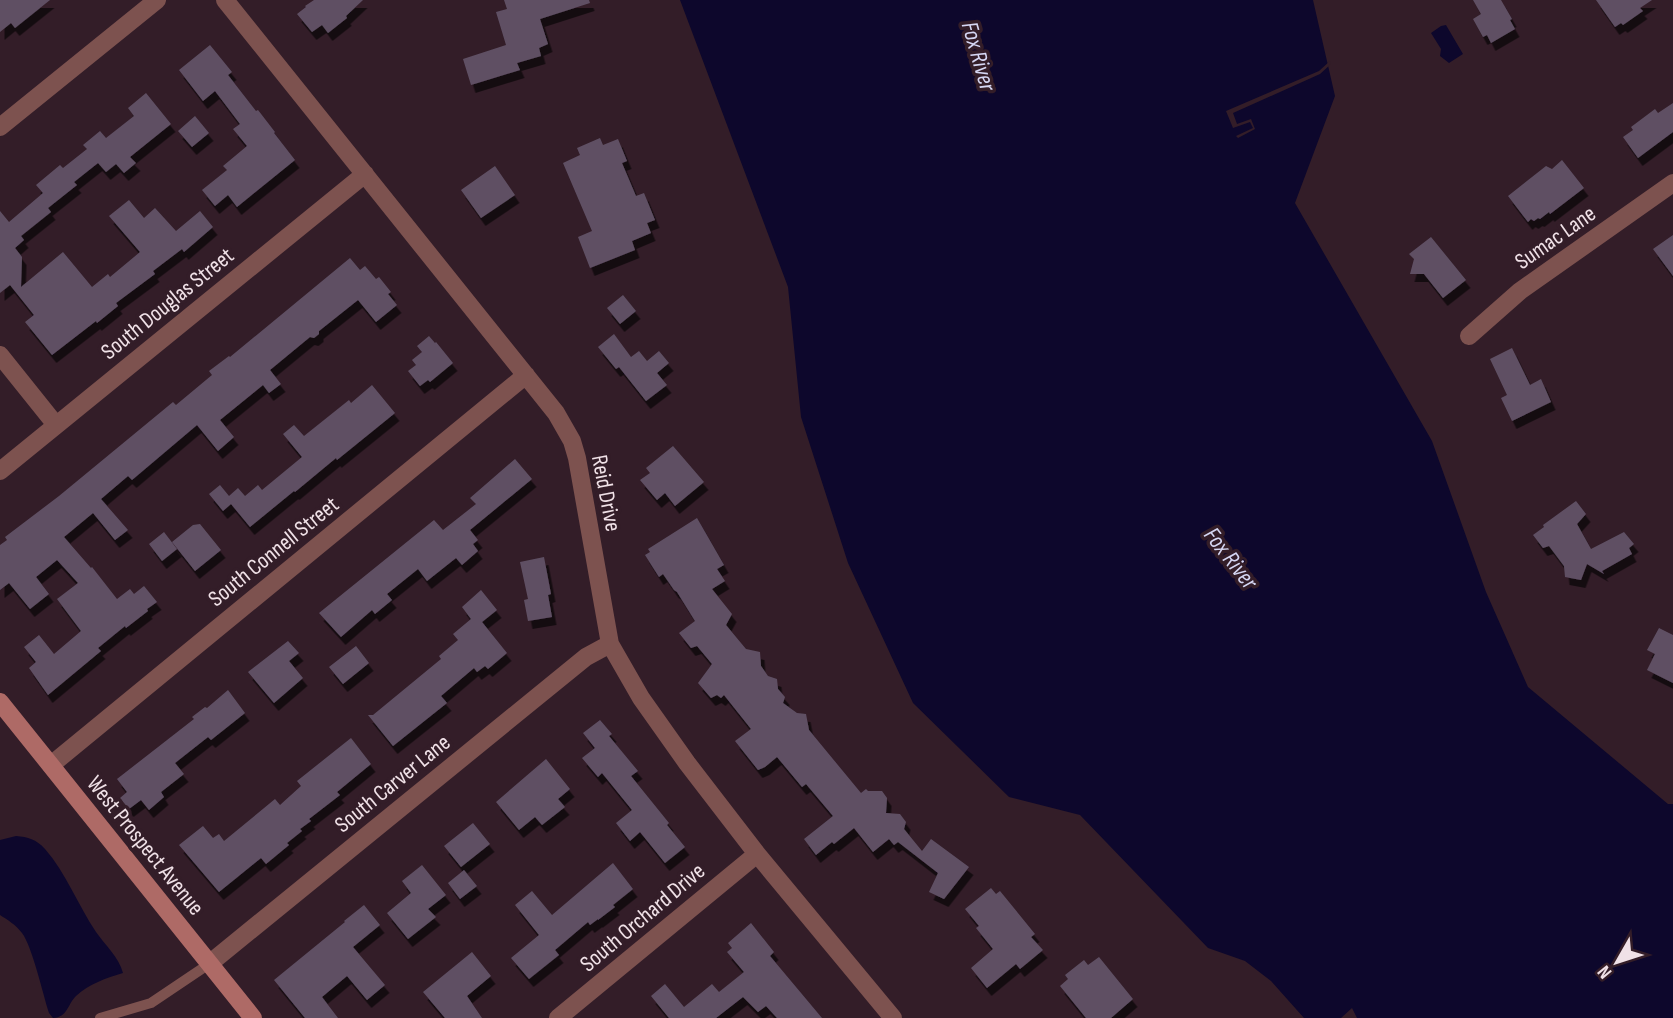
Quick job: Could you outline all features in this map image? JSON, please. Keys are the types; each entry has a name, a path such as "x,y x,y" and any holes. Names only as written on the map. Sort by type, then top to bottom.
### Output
{"main road":[{"name":"West Prospect Avenue","path":"0,702 253,1018"}],"street":[{"path":"0,127 158,0"},
{"name":"Reid Drive","path":"225,0 545,398 565,428 575,450 610,645 665,734 757,854 893,1018"},
{"name":"South Douglas Street","path":"0,471 365,174"},
{"name":"Sumac Lane","path":"1469,336 1520,291 1673,183"},
{"path":"0,355 56,425"},
{"name":"South Connell Street","path":"51,765 526,375"},
{"name":"South Carver Lane","path":"209,964 586,657 610,645"},
{"name":"South Orchard Drive","path":"558,1018 757,854"}],"lane":[{"path":"100,1018 127,1015 151,1003 209,964"}],"water":[{"name":"Fox River","path":"680,0 1313,0 1335,96 1295,203 1432,441 1486,592 1528,687 1668,804 1673,804 1673,1018 1357,1018 1352,1008 1341,1018 1304,1018 1271,981 1245,961 1208,948 1080,815 1009,797 913,703 848,563 801,417 788,287"},
{"path":"1446,25 1463,54 1449,63 1440,56 1441,49 1431,33"},
{"path":"16,836 35,841 52,858 123,973 86,988 58,1017 53,1018 49,1013 26,939 0,915 0,840"}],"pier":[{"path":"1330,61 1331,64 1320,74 1233,113 1237,124 1251,119 1255,129 1238,138 1236,136 1253,128 1250,122 1233,128 1226,111 1319,71"}],"building":[{"path":"0,0 50,0 15,28 11,23 0,32"},
{"path":"314,0 363,0 347,18 328,33 322,25 312,32 297,14"},
{"path":"504,0 589,0 590,3 540,19 548,44 539,48 541,56 517,63 520,70 471,85 463,59 506,45 496,12 507,9"},
{"path":"1473,0 1501,0 1515,29 1491,43 1487,35 1483,37 1473,19 1481,14"},
{"path":"1596,0 1652,0 1640,8 1643,11 1623,25 1621,23 1615,27"},
{"path":"210,45 232,72 228,75 295,160 237,207 228,195 215,206 202,190 227,170 223,166 247,146 233,129 240,124 215,91 203,101 179,70"},
{"path":"146,93 171,124 130,157 136,163 124,173 116,164 106,172 98,163 74,182 77,185 48,208 51,212 21,236 24,240 15,248 22,257 21,287 63,252 92,287 108,274 110,277 140,252 109,216 129,200 144,218 155,208 176,231 200,211 213,227 184,252 182,249 153,271 155,274 116,303 118,306 97,323 96,321 52,355 25,322 34,315 10,285 0,293 0,211 9,222 43,193 36,185 60,165 63,168 87,149 83,145 100,131 106,138 134,116 128,108"},
{"path":"1673,103 1673,132 1638,158 1623,137 1633,130 1631,127 1655,109 1658,113"},
{"path":"195,116 209,133 192,147 178,131"},
{"path":"600,138 603,145 618,139 627,161 622,163 636,196 644,193 655,220 647,223 651,233 632,241 635,250 590,268 578,237 592,231 563,163 580,155 577,148"},
{"path":"1562,160 1584,188 1550,214 1549,212 1540,219 1531,219 1528,222 1508,196 1546,166 1552,169"},
{"path":"495,166 515,195 481,218 461,190"},
{"path":"1673,235 1673,276 1653,249"},
{"path":"1431,237 1466,280 1443,298 1424,274 1410,274 1414,259 1409,254"},
{"path":"350,258 360,270 365,266 376,279 379,277 397,305 376,322 358,300 314,338 310,337 270,370 281,384 269,393 263,385 220,420 234,437 218,451 197,425 132,480 128,476 101,499 128,530 115,540 93,513 64,537 117,599 130,589 134,594 144,586 157,602 98,648 101,651 48,695 29,668 36,662 24,647 39,635 54,654 81,631 57,599 78,583 57,560 36,577 49,594 30,609 9,583 0,590 0,545 7,540 5,537 173,402 176,405 212,375 209,371 230,357"},
{"path":"623,295 636,311 620,324 607,308"},
{"path":"614,334 631,357 639,351 647,361 659,351 669,363 657,373 667,385 646,401 619,367 616,369 598,347"},
{"path":"429,336 453,363 430,382 428,380 420,386 408,371 416,365 412,360 422,352 417,346"},
{"path":"1512,348 1530,385 1541,379 1551,402 1512,421 1501,398 1507,395 1490,359"},
{"path":"372,385 395,413 250,527 231,504 223,511 209,494 220,485 229,496 238,488 245,496 258,485 262,490 302,457 283,434 294,425 304,436"},
{"path":"673,446 704,482 675,506 665,493 657,500 640,480 650,473 646,468"},
{"path":"515,459 532,479 470,530 478,540 473,544 478,551 462,565 456,558 427,581 418,569 387,594 392,600 375,614 372,610 341,637 319,613 434,520 443,530 476,504 470,498"},
{"path":"1576,501 1586,514 1577,524 1591,549 1624,532 1634,544 1629,548 1632,554 1602,571 1604,574 1587,564 1581,580 1565,577 1564,566 1549,546 1543,548 1533,535"},
{"path":"697,518 724,565 717,569 725,581 712,589 732,614 726,625 746,649 760,652 761,666 768,676 777,679 778,689 785,697 783,703 797,713 806,714 809,730 861,793 866,789 882,791 887,798 886,813 900,814 906,822 904,829 922,851 931,839 969,867 944,899 929,892 938,873 898,842 894,845 889,839 873,852 854,828 816,855 804,839 833,816 806,784 802,787 777,757 758,770 735,741 751,729 724,695 721,698 717,695 711,698 698,683 712,664 697,646 691,648 679,633 695,621 677,592 663,574 659,577 645,555 650,552 648,549"},
{"path":"200,524 221,550 195,571 172,542 193,525"},
{"path":"164,532 177,549 162,561 149,544"},
{"path":"544,557 552,617 528,621 524,600 528,599 520,562"},
{"path":"481,590 497,610 482,622 507,653 488,669 485,666 477,672 474,668 441,696 447,703 393,746 368,715 373,715 441,659 439,656 458,640 453,634 471,619 462,607"},
{"path":"1659,628 1673,635 1673,683 1647,670 1655,654 1647,650"},
{"path":"288,641 299,653 289,661 303,678 274,703 248,672"},
{"path":"356,646 369,663 343,684 329,667"},
{"path":"228,690 245,713 211,740 208,737 175,763 184,774 161,792 164,797 149,810 141,800 129,809 120,798 127,792 117,779"},
{"path":"600,720 612,734 609,736 638,771 631,776 685,847 665,863 640,832 630,841 616,823 632,810 602,773 598,777 582,758 595,748 583,733"},
{"path":"351,738 371,764 337,792 340,795 309,819 311,821 300,829 302,831 287,843 289,845 266,864 261,858 219,892 179,845 203,826 213,838 219,834 224,841 275,799 280,805 301,786 297,781"},
{"path":"546,759 570,789 558,799 565,807 542,825 535,817 519,830 496,802"},
{"path":"473,823 490,844 461,867 444,846"},
{"path":"613,863 633,889 613,905 615,907 590,925 588,922 555,950 559,955 529,979 511,958 539,935 515,905 532,891 552,915"},
{"path":"422,865 446,895 428,909 436,917 408,939 387,913 411,893 402,881"},
{"path":"464,870 477,886 460,899 448,883"},
{"path":"991,888 996,894 1000,891 1035,934 1031,937 1043,950 1020,969 1016,964 987,988 971,968 993,949 965,909"},
{"path":"364,905 380,925 353,947 385,985 367,1000 347,976 322,997 338,1018 305,1018 274,980"},
{"path":"751,923 774,952 770,956 822,1018 777,1018 766,1006 758,1012 743,997 716,1018 669,1018 651,996 665,984 684,1007 712,984 719,992 744,972 727,952 732,948 728,943"},
{"path":"472,952 491,976 467,996 482,1018 445,1018 423,992"},
{"path":"1099,957 1133,999 1111,1018 1086,1018 1060,986 1068,979 1065,975 1084,960 1088,965"}]}
